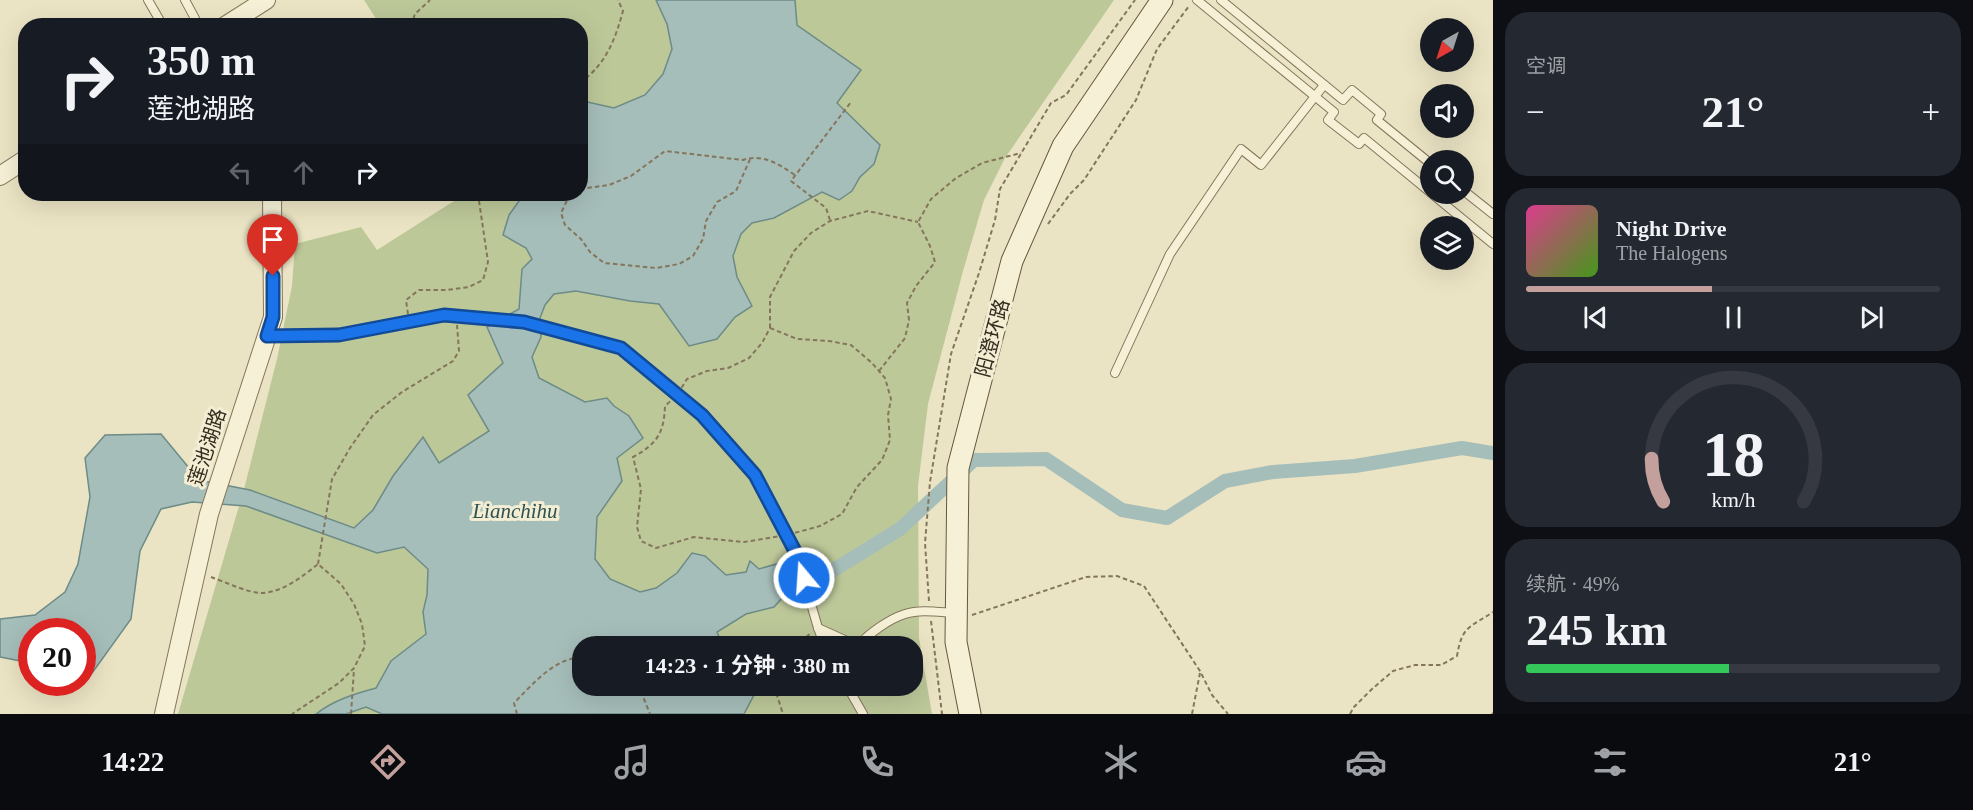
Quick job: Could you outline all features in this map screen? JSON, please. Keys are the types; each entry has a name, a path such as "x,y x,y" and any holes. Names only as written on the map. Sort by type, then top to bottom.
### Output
{"main road":[{"name":"阳澄环路","path":"970,714 957,642 966,612 957,511 958,468 1012,261 1063,146 1162,0"}],"street":[{"path":"238,18 266,0"},
{"path":"0,176 18,164"},
{"name":"莲池湖路","path":"164,714 209,514 273,317 272,201"}],"lane":[{"path":"148,0 158,18"},
{"path":"185,0 195,18"},
{"path":"1195,0 1334,112 1328,120 1359,144 1364,138 1420,184"},
{"path":"1221,0 1343,100 1352,90 1381,114 1377,120 1420,155"},
{"path":"1114,373 1170,254 1241,149 1261,165 1324,85"},
{"path":"1474,199 1493,214"},
{"path":"1444,204 1493,244"},
{"path":"267,336 339,335 444,315 524,322 621,348 702,415 755,475 797,555 821,636"},
{"path":"867,636 906,614 930,611 966,612"},
{"path":"818,628 836,636"},
{"path":"854,696 863,714"}],"path":[{"path":"414,18 429,0"},
{"path":"588,77 603,62 613,45 623,11 618,0"},
{"path":"1048,224 1070,194 1084,180 1136,100 1157,49 1195,0"},
{"path":"830,221 825,208 791,181 851,102"},
{"path":"588,188 609,185 632,176 665,151 743,160 751,157 778,163 796,176"},
{"path":"918,222 931,199 956,178 982,163 1022,153"},
{"path":"566,201 561,213 565,225 581,239 590,252 604,263 656,268 680,264 693,256 703,239 706,221 717,202 736,191 751,157"},
{"path":"410,322 406,300 419,290 458,289 469,287 483,280 488,262 479,201"},
{"path":"770,328 797,339 851,345 885,378 891,399 888,415 890,440 882,460 857,487 842,514 820,526 787,535 744,542 694,537 656,548 641,542 637,528 641,489 633,457 646,450 659,436 664,423 665,406 687,379 707,371 728,368 749,358 762,343 770,328 770,297 794,251 810,233 830,221 868,211 918,222"},
{"path":"879,371 905,338 909,320 907,303 916,286 935,262 918,222"},
{"path":"196,571 260,593 282,588 301,578 318,564 332,479 373,415 402,392 453,361 459,351 456,316"},
{"path":"930,482 925,542 930,611 942,714"},
{"path":"292,714 339,683 354,668 364,646 362,624 354,604 341,584 318,564"},
{"path":"966,612 1086,577 1117,576 1144,586 1200,671 1212,695 1228,714"},
{"path":"1350,714 1354,706 1393,671 1414,665 1441,665 1457,656 1460,637 1474,623 1493,612"},
{"path":"807,636 818,628"},
{"path":"518,714 514,703 546,671 572,658"},
{"path":"351,714 354,668"},
{"path":"1192,714 1200,671"},
{"path":"643,696 650,714"},
{"path":"777,696 783,714"}],"green space":[{"path":"364,0 1114,0 1005,158 984,200 928,404 918,486 919,636 572,636 572,696 923,696 923,661 932,714 178,714 244,489 277,359 292,286 295,244 361,227 377,250 454,201 588,201 588,18 376,18"}],"water":[{"name":"Lianchihu","path":"656,0 795,0 797,25 861,70 837,103 880,145 874,164 860,177 852,191 839,200 822,192 774,218 752,223 741,234 733,256 737,277 752,306 735,317 717,339 689,346 659,304 576,291 554,294 545,305 540,318 541,337 532,357 539,378 585,402 607,398 629,416 643,438 617,458 622,481 597,517 595,559 610,579 640,592 656,588 677,573 692,553 705,556 726,575 746,572 750,561 759,569 787,561 794,585 774,607 746,614 717,632 719,636 572,636 572,696 753,696 744,714 382,714 366,707 346,714 316,714 337,701 376,688 391,661 426,634 423,612 427,595 428,569 404,547 377,553 246,506 192,502 161,509 140,551 131,619 96,668 96,618 18,618 18,660 0,657 0,619 35,615 65,592 78,564 90,497 85,458 105,435 161,434 199,480 250,490 354,528 373,510 393,476 423,437 439,463 489,431 468,395 503,363 487,327 519,309 522,269 532,259 526,248 503,235 509,215 519,201 588,201 588,102 614,108 645,95 663,74 672,49 667,24"}],"waterway":[{"path":"792,576 832,571 900,529 974,460 1046,459 1122,510 1167,518 1225,481 1273,472 1355,466 1462,448 1493,453"}],"route":[{"path":"273,276 273,317 267,336 339,335 444,315 524,322 621,348 702,415 755,475 797,555 804,578"}]}
